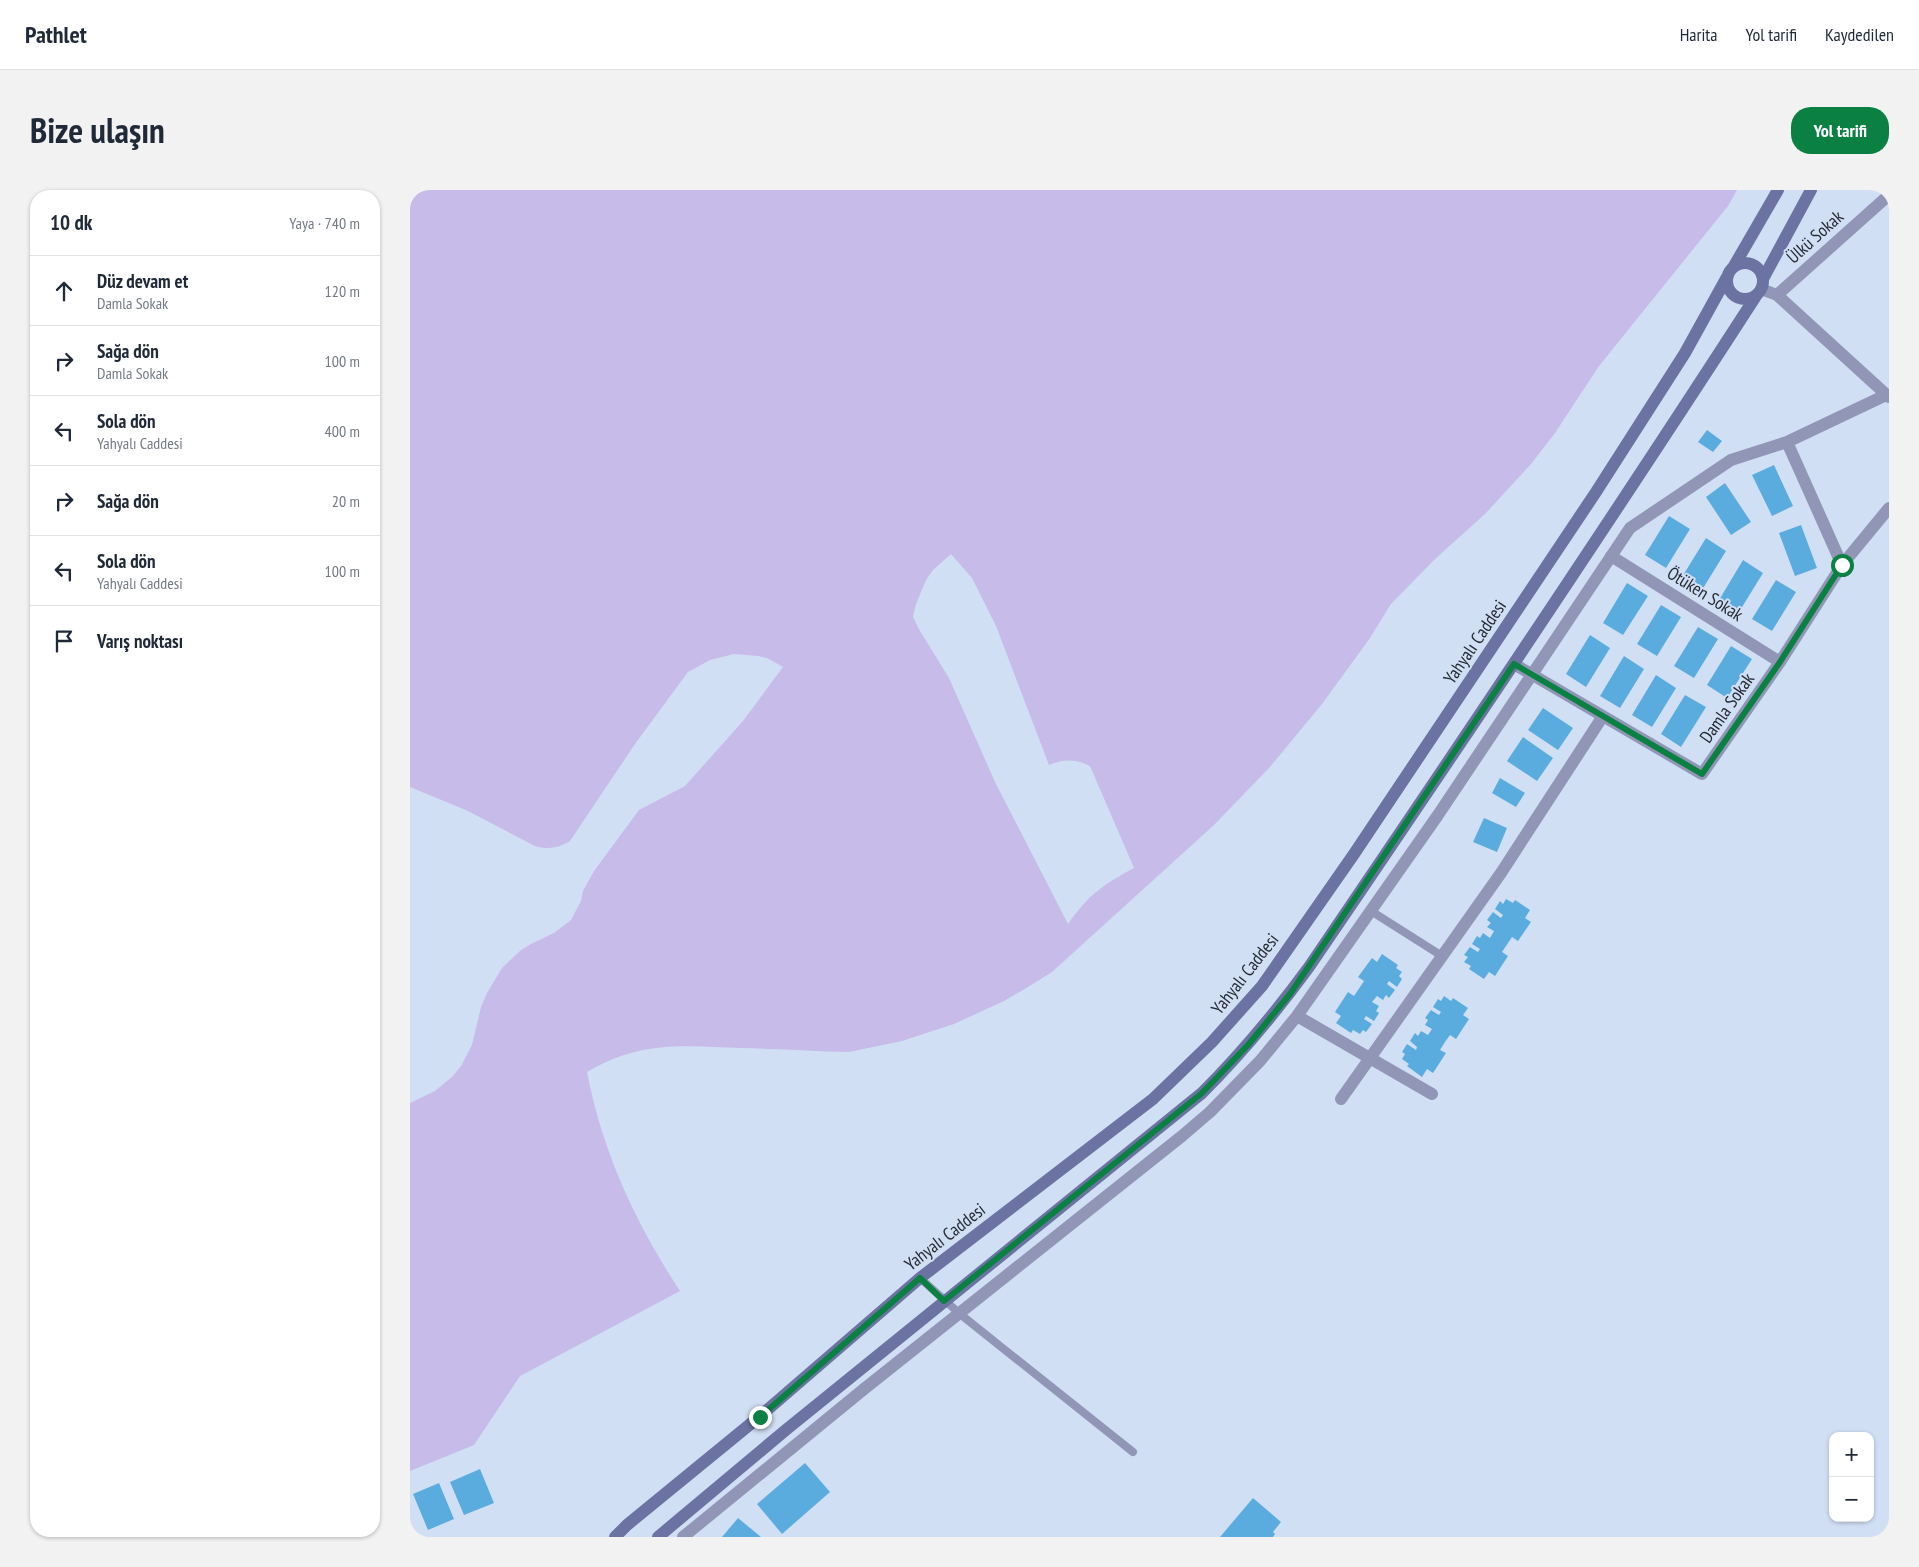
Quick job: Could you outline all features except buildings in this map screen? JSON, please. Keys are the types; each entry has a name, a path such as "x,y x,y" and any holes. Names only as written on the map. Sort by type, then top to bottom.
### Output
{"main road":[{"name":"Yahyalı Caddesi","path":"615,1537 627,1525 760,1417 920,1278 1153,1099 1212,1042 1262,986 1359,846 1596,492 1685,353 1778,190"},
{"path":"658,1537 786,1429 1202,1093 1248,1045 1290,994 1309,967 1644,468 1760,288 1811,190"},
{"path":"1740,263 1752,264 1762,273 1760,288 1744,299 1732,294 1728,289 1731,271 1740,263"}],"street":[{"name":"Ülkü Sokak","path":"1777,295 1889,195"},
{"path":"683,1537 864,1389 1168,1148 1210,1112 1260,1061 1297,1016 1438,815 1630,528 1731,460 1787,442 1887,396 1777,295 1760,288"},
{"path":"1787,442 1842,565"},
{"name":"Damla Sokak","path":"1514,664 1702,774 1780,662 1842,565 1889,508"},
{"name":"Ötüken Sokak","path":"1611,556 1780,662"},
{"path":"1341,1099 1501,873 1603,716"},
{"path":"1297,1016 1432,1094"}],"lane":[{"path":"1371,911 1442,956"},
{"path":"920,1278 944,1301 1132,1452"}],"shaded area":[{"path":"410,190 1737,190 1728,206 1599,366 1555,433 1531,464 1485,514 1435,559 1391,604 1370,638 1322,704 1270,767 1214,825 1052,972 1004,1001 954,1024 902,1041 849,1052 700,1046 663,1047 626,1054 587,1072 593,1101 611,1158 649,1240 680,1291 520,1376 474,1445 410,1471 410,1103 435,1091 453,1076 461,1066 472,1045 481,1007 502,968 521,950 554,933 571,920 594,871 639,810 685,786 743,721 783,667 767,658 734,654 710,660 688,672 635,744 570,841 558,847 544,848 535,846 468,811 410,787","holes":["951,554 972,578 996,626 1049,765 1070,761 1090,766 1134,868 1097,891 1068,924 995,782 949,678 913,617 926,580 933,570"]}],"route":[{"path":"760,1417 920,1278 944,1301 1202,1093 1248,1045 1290,994 1514,664 1702,774 1780,662 1842,565"}]}
